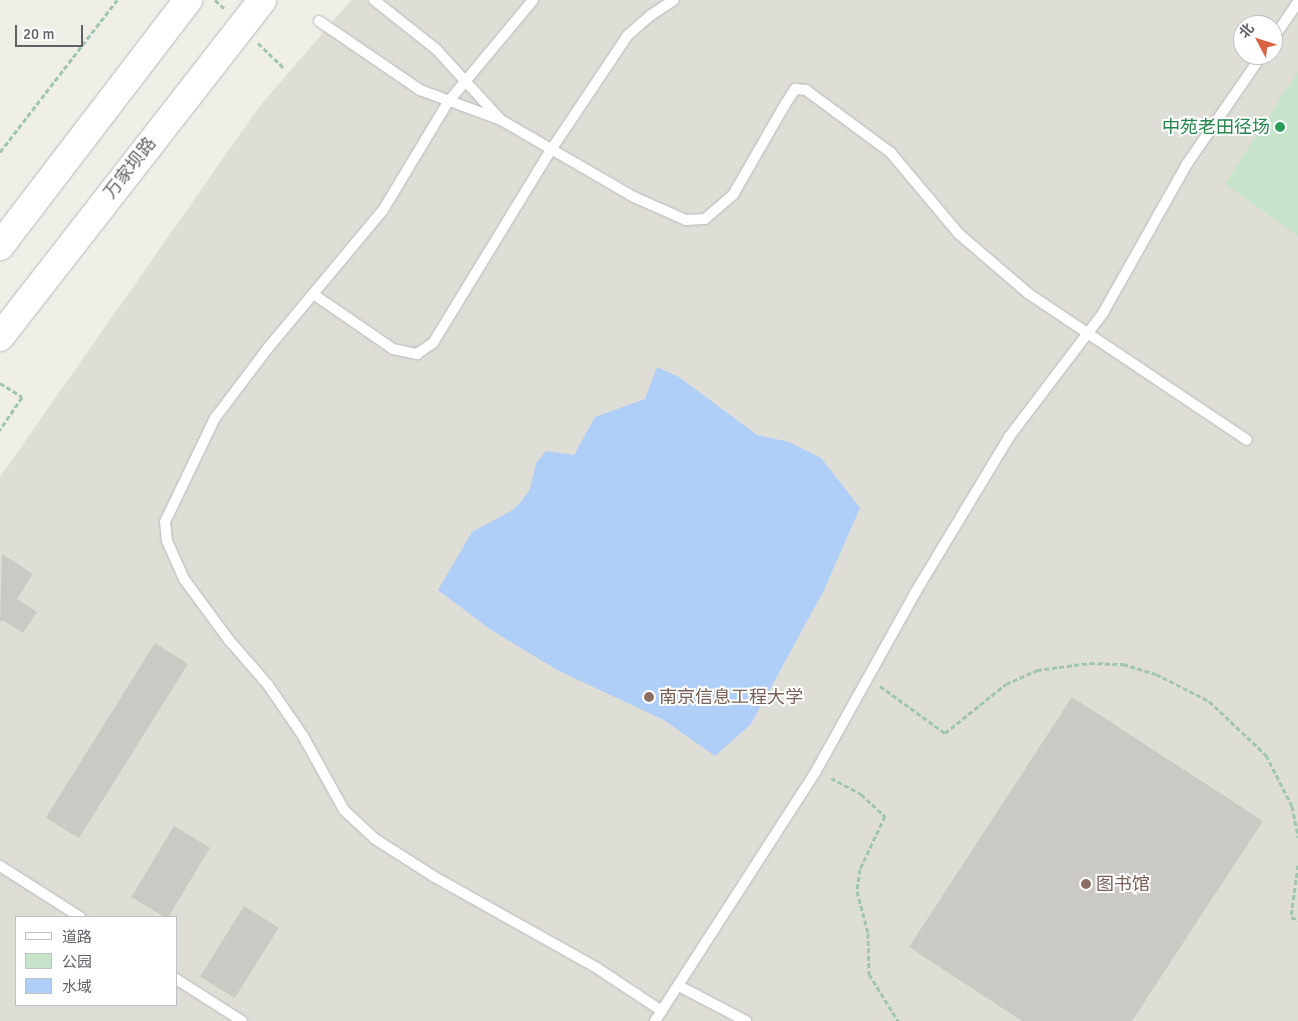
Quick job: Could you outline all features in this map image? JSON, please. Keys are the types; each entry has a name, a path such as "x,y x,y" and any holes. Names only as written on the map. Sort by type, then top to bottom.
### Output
{"main road":[{"path":"0,246 188,0"},
{"name":"万家坝路","path":"0,337 262,0"}],"lane":[{"path":"374,0 436,49 501,120"},
{"path":"533,0 448,102 383,210 313,294 215,418 165,522 167,541 184,579 273,692 303,736 344,810 375,839 442,881 597,968 662,1011"},
{"path":"313,294 393,349 417,354 432,342 551,150 628,35 651,14 674,0"},
{"path":"1283,24 1298,2"},
{"path":"319,20 420,90 448,102 501,120 662,212 686,220 705,219 733,195 796,89 806,90 891,153 958,234 1029,294 1247,440"},
{"path":"656,1021 816,771 869,680 916,593 1009,437 1104,313 1187,164 1255,65"},
{"path":"0,866 78,916"},
{"path":"178,980 242,1021"},
{"path":"679,986 746,1021"}],"path":[{"path":"0,152 117,0"},
{"path":"0,383 22,397 0,430"},
{"path":"869,680 902,700 945,733 1006,684 1038,670 1090,663 1123,664 1156,674 1209,701 1266,755 1292,806 1298,837"},
{"path":"816,771 861,794 885,816 860,869 857,890 868,933 869,974 898,1021"},
{"path":"1298,865 1291,917 1298,920"}],"shaded area":[{"name":"南京信息工程大学","path":"351,0 1298,0 1298,1021 0,1021 0,477 259,107"}],"green space":[{"name":"中苑老田径场","path":"1298,71 1298,236 1225,184"}],"water":[{"path":"657,367 679,377 757,435 789,442 821,458 860,508 824,590 751,724 715,756 664,720 559,671 491,630 438,590 472,532 511,511 521,502 530,489 536,463 546,451 574,455 595,417 645,399"}],"building":[{"path":"2,554 33,574 17,599 37,612 23,633 2,620 0,623"},
{"path":"155,643 188,664 79,838 46,818"},
{"name":"图书馆","path":"1072,697 1263,821 1132,1021 1022,1021 909,947"},
{"path":"174,826 210,848 169,916 163,916 131,897"},
{"path":"244,906 279,928 235,998 200,976"}],"place":[{"name":"中苑老田径场","path":"1280,127"},
{"name":"南京信息工程大学","path":"649,697"},
{"name":"图书馆","path":"1086,884"}]}
